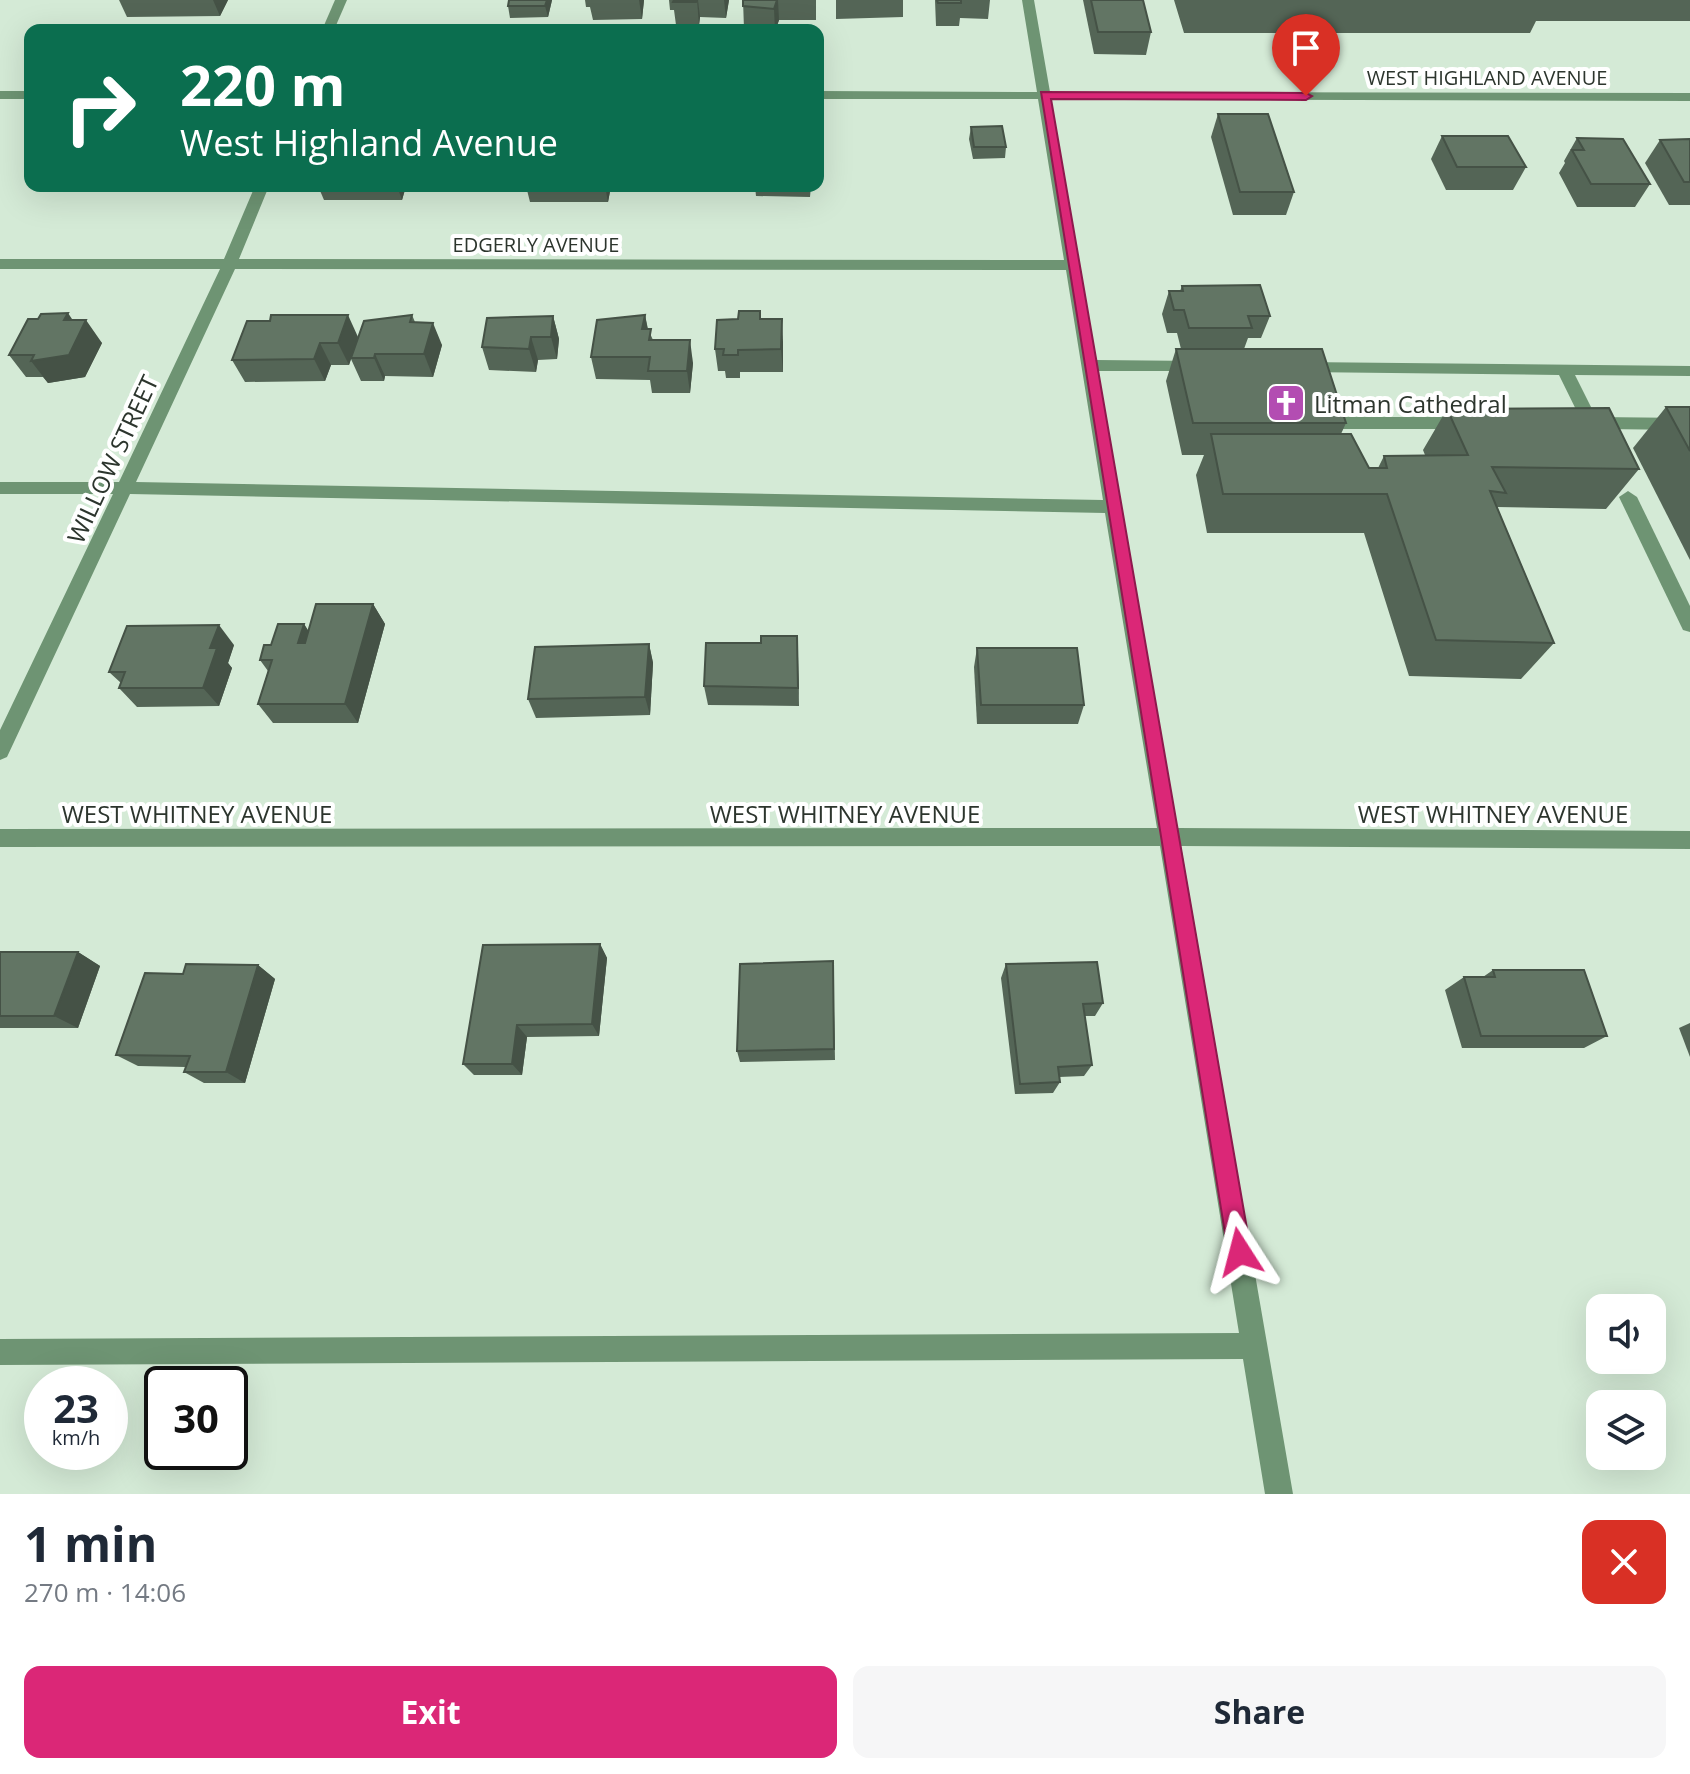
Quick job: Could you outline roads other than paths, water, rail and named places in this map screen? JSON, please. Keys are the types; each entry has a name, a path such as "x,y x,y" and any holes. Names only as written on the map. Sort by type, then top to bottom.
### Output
{"street":[{"path":"331,24 341,0"},
{"path":"1028,0 1279,1494"},
{"path":"0,95 24,95"},
{"name":"WEST HIGHLAND AVENUE","path":"824,95 1690,97"},
{"name":"WILLOW STREET","path":"0,751 230,264 260,192"},
{"name":"EDGERLY AVENUE","path":"0,264 1073,265"},
{"path":"1089,365 1216,366"},
{"path":"1279,367 1690,371"},
{"path":"1564,370 1583,423 1602,446"},
{"path":"1337,423 1480,423"},
{"path":"1583,423 1690,424"},
{"path":"0,488 1113,507"},
{"path":"1628,497 1681,586 1690,625"},
{"name":"WEST WHITNEY AVENUE","path":"0,838 1690,840"},
{"path":"0,1352 1256,1346"}],"place":[{"name":"Litman Cathedral","path":"1286,403"}]}
